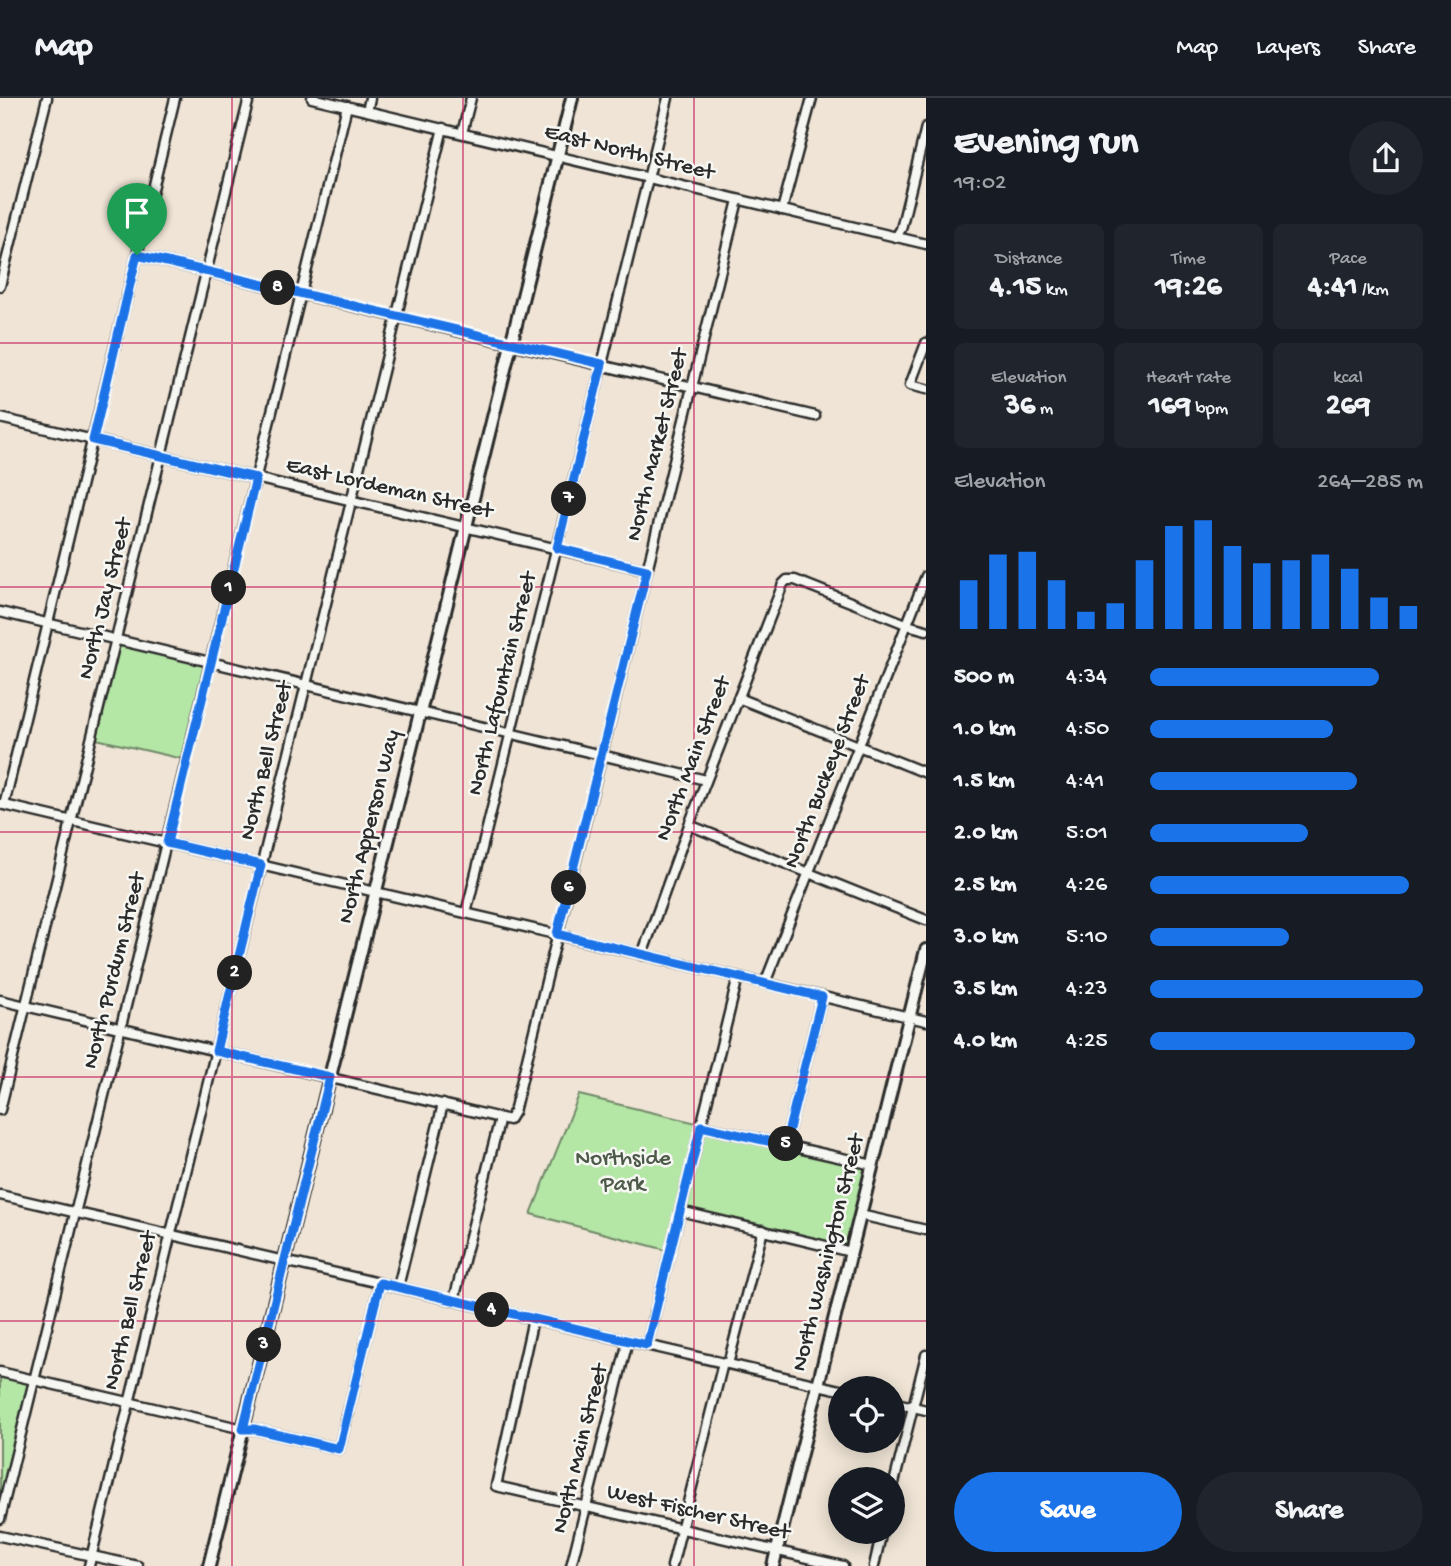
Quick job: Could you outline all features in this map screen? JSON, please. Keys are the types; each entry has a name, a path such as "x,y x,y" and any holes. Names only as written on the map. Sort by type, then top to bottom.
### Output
{"main road":[{"name":"North Apperson Way","path":"209,1566 572,98"},
{"name":"North Washington Street","path":"773,1566 926,950"}],"street":[{"path":"0,286 47,98"},
{"path":"176,98 2,805 926,1021"},
{"name":"North Jay Street","path":"0,1110 249,98"},
{"name":"East North Street","path":"312,98 926,244"},
{"path":"367,111 370,98"},
{"path":"462,133 471,98"},
{"name":"North Lafountain Street","path":"466,912 668,98"},
{"path":"782,210 812,98"},
{"name":"North Purdum Street","path":"0,1519 347,106"},
{"path":"896,237 901,229 926,127"},
{"name":"North Bell Street","path":"89,1566 443,128"},
{"name":"North Market Street","path":"454,1300 500,1118 509,1120 514,1112 738,200"},
{"path":"137,255 815,415"},
{"path":"926,342 910,385 926,389"},
{"name":"East Lordeman Street","path":"0,418 647,570"},
{"name":"North Buckeye Street","path":"765,983 926,576"},
{"name":"North Main Street","path":"642,955 706,780 783,584 788,580 795,580 907,624"},
{"path":"0,612 706,780"},
{"path":"907,624 926,630"},
{"path":"738,698 926,773"},
{"path":"689,825 926,920"},
{"path":"647,1345 738,977"},
{"path":"785,1145 822,997"},
{"path":"0,1000 500,1118"},
{"path":"398,1287 443,1104"},
{"path":"701,1126 873,1165"},
{"path":"0,1195 828,1387"},
{"path":"680,1211 851,1252"},
{"path":"860,1215 926,1230"},
{"path":"672,1566 762,1230"},
{"path":"0,1372 339,1449 380,1283"},
{"name":"West Fischer Street","path":"533,1319 496,1486 843,1566"},
{"name":"North Main Street","path":"571,1566 628,1341"},
{"path":"898,1467 926,1355"},
{"path":"905,1405 926,1410"},
{"path":"0,1536 138,1566"},
{"path":"874,1566 879,1544"}],"green space":[{"path":"116,640 211,663 187,760 92,738"},
{"name":"Northside Park","path":"579,1095 873,1165 851,1252 680,1211 670,1251 531,1214"},
{"path":"0,1372 35,1381 0,1519"}],"route":[{"path":"137,255 602,364 557,548 647,570 557,934 822,997 785,1145 701,1126 647,1345 380,1283 339,1449 254,1429 243,1429 330,1077 216,1051 261,865 167,843 256,478 93,440 137,255"}]}
